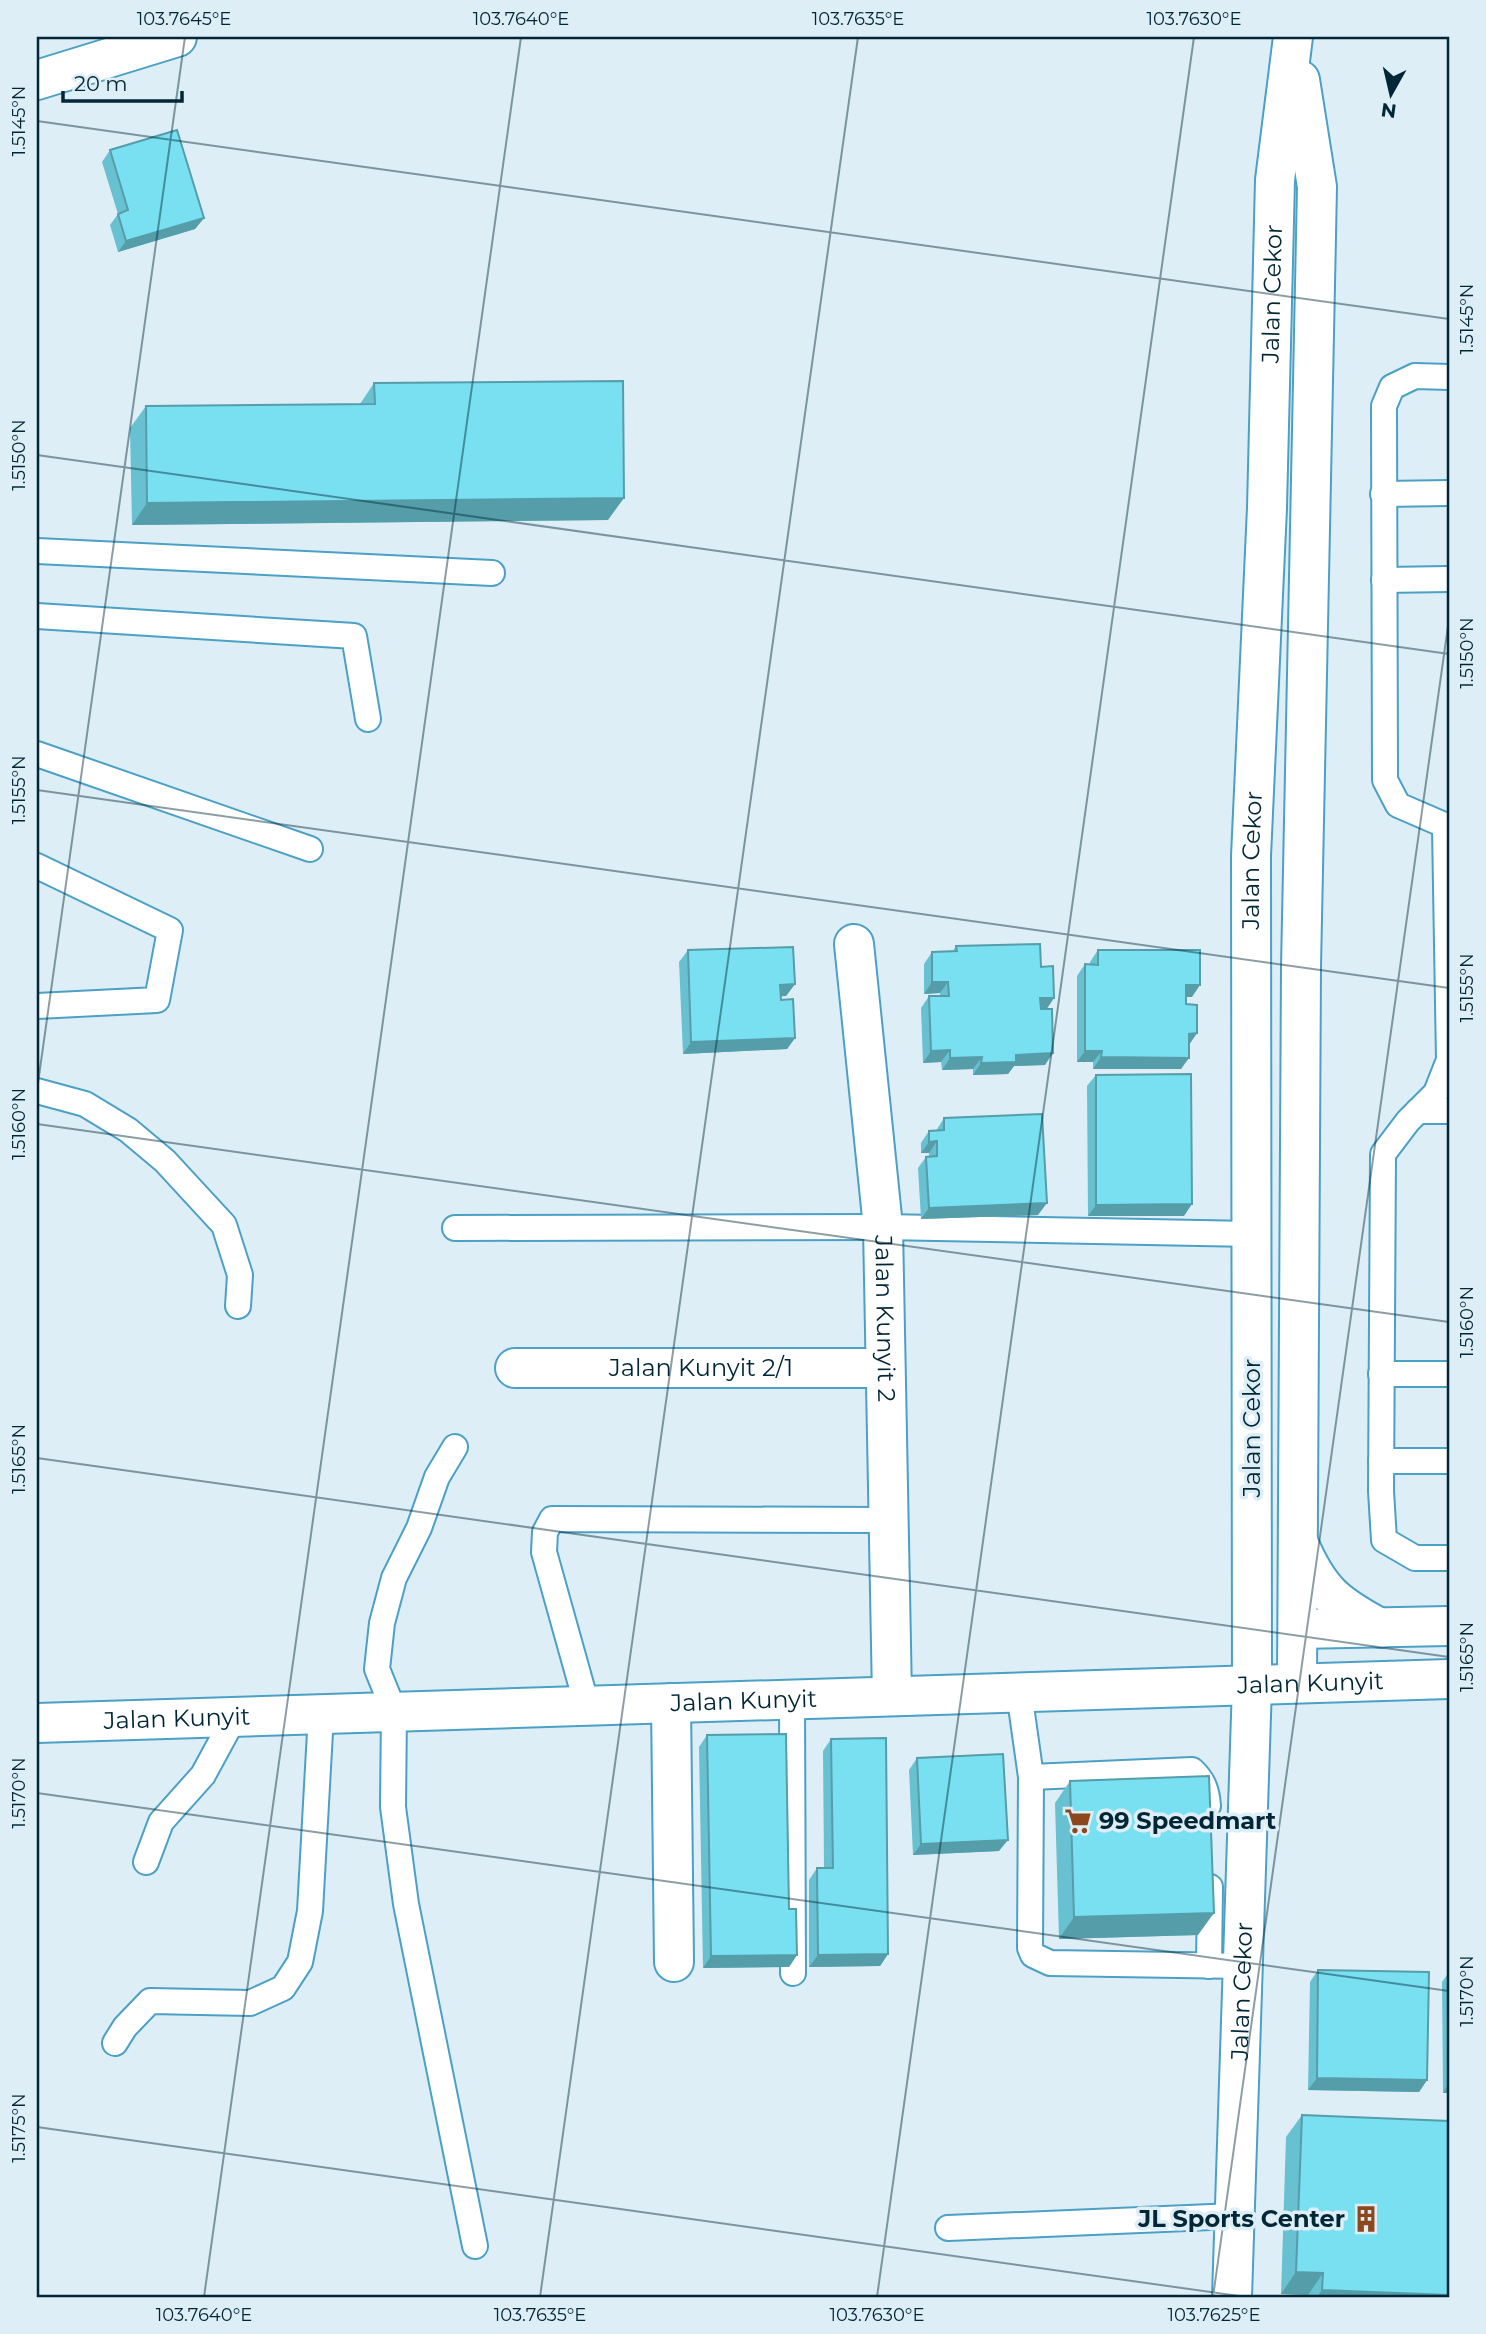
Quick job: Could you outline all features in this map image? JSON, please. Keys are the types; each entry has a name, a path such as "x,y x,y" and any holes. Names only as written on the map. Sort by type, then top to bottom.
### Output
{"street":[{"path":"37,80 177,37"},
{"name":"Jalan Cekor","path":"1232,2297 1235,2216 1226,1966 1252,1685 1251,856 1267,508 1275,180 1293,38"},
{"name":"Jalan Cekor","path":"1293,38 1317,187 1301,967 1297,1682"},
{"name":"Jalan Kunyit 2","path":"854,944 883,1227 892,1696"},
{"name":"Jalan Kunyit 2/1","path":"515,1368 885,1368"},
{"path":"1298,1542 1313,1576 1324,1590 1348,1611 1380,1628"},
{"path":"1252,1685 1298,1629 1449,1626"},
{"name":"Jalan Kunyit","path":"37,1723 1449,1679"},
{"path":"671,1703 674,1962"}],"lane":[{"path":"1449,377 1415,376 1392,387 1384,406 1385,780 1398,805 1447,827 1449,1059 1436,1093 1383,1154 1381,1374 1384,1540 1415,1558 1449,1558"},
{"path":"1383,494 1449,493"},
{"path":"37,551 492,573"},
{"path":"1384,580 1449,579"},
{"path":"37,616 354,636 368,719"},
{"path":"37,754 310,849"},
{"path":"37,866 170,930 157,1000 37,1006"},
{"path":"37,1091 85,1104 128,1130 165,1161 224,1225 240,1275 238,1306"},
{"path":"1418,1111 1449,1111"},
{"path":"455,1228 883,1227 1252,1234"},
{"path":"1381,1374 1449,1374"},
{"path":"455,1447 437,1476 419,1528 394,1578 382,1623 377,1669 394,1711 393,1807 406,1904 475,2246"},
{"path":"1381,1461 1449,1461"},
{"path":"587,1706 544,1552 545,1532 552,1520 888,1520"},
{"path":"1019,1692 1031,1777 1030,1948 1033,1955 1050,1963 1226,1966 1210,1857"},
{"path":"792,1699 793,1973"},
{"path":"115,2043 125,2027 150,2001 250,2003 284,1988 300,1962 310,1911 321,1714"},
{"path":"146,1862 161,1822 203,1775 235,1716"},
{"path":"1031,1777 1175,1768 1192,1770 1207,1792 1210,1830"},
{"path":"948,2228 1235,2216"}],"building":[{"path":"177,130 204,218 126,241 118,214 128,210 110,150"},
{"path":"623,381 624,498 147,503 146,406 375,404 374,383"},
{"path":"1040,944 1041,967 1053,966 1054,998 1040,998 1041,1009 1052,1009 1053,1053 1016,1055 1016,1062 981,1063 982,1057 950,1058 950,1050 931,1051 929,996 949,996 948,982 932,982 932,952 957,951 956,946"},
{"path":"793,947 795,984 780,985 781,1000 793,999 795,1038 691,1042 688,950"},
{"path":"1098,950 1200,950 1200,985 1186,985 1186,1004 1197,1005 1197,1033 1189,1034 1189,1058 1101,1057 1102,1051 1085,1051 1085,964 1098,965"},
{"path":"1191,1074 1192,1204 1096,1205 1096,1075"},
{"path":"1042,1114 1047,1203 929,1208 926,1157 937,1156 937,1141 929,1142 929,1131 944,1130 944,1118"},
{"path":"786,1734 789,1909 796,1909 797,1955 711,1956 707,1735"},
{"path":"886,1738 888,1954 818,1955 817,1868 833,1868 831,1739"},
{"path":"1003,1754 1008,1840 921,1844 917,1758"},
{"path":"1209,1776 1214,1913 1074,1917 1070,1781"},
{"path":"1318,1970 1429,1972 1427,2080 1317,2078"},
{"name":"JL Sports Center","path":"1302,2115 1449,2121 1449,2295 1322,2290 1323,2273 1296,2272"}],"place":[{"name":"99 Speedmart","path":"1078,1821"},
{"name":"JL Sports Center","path":"1366,2219"}]}
